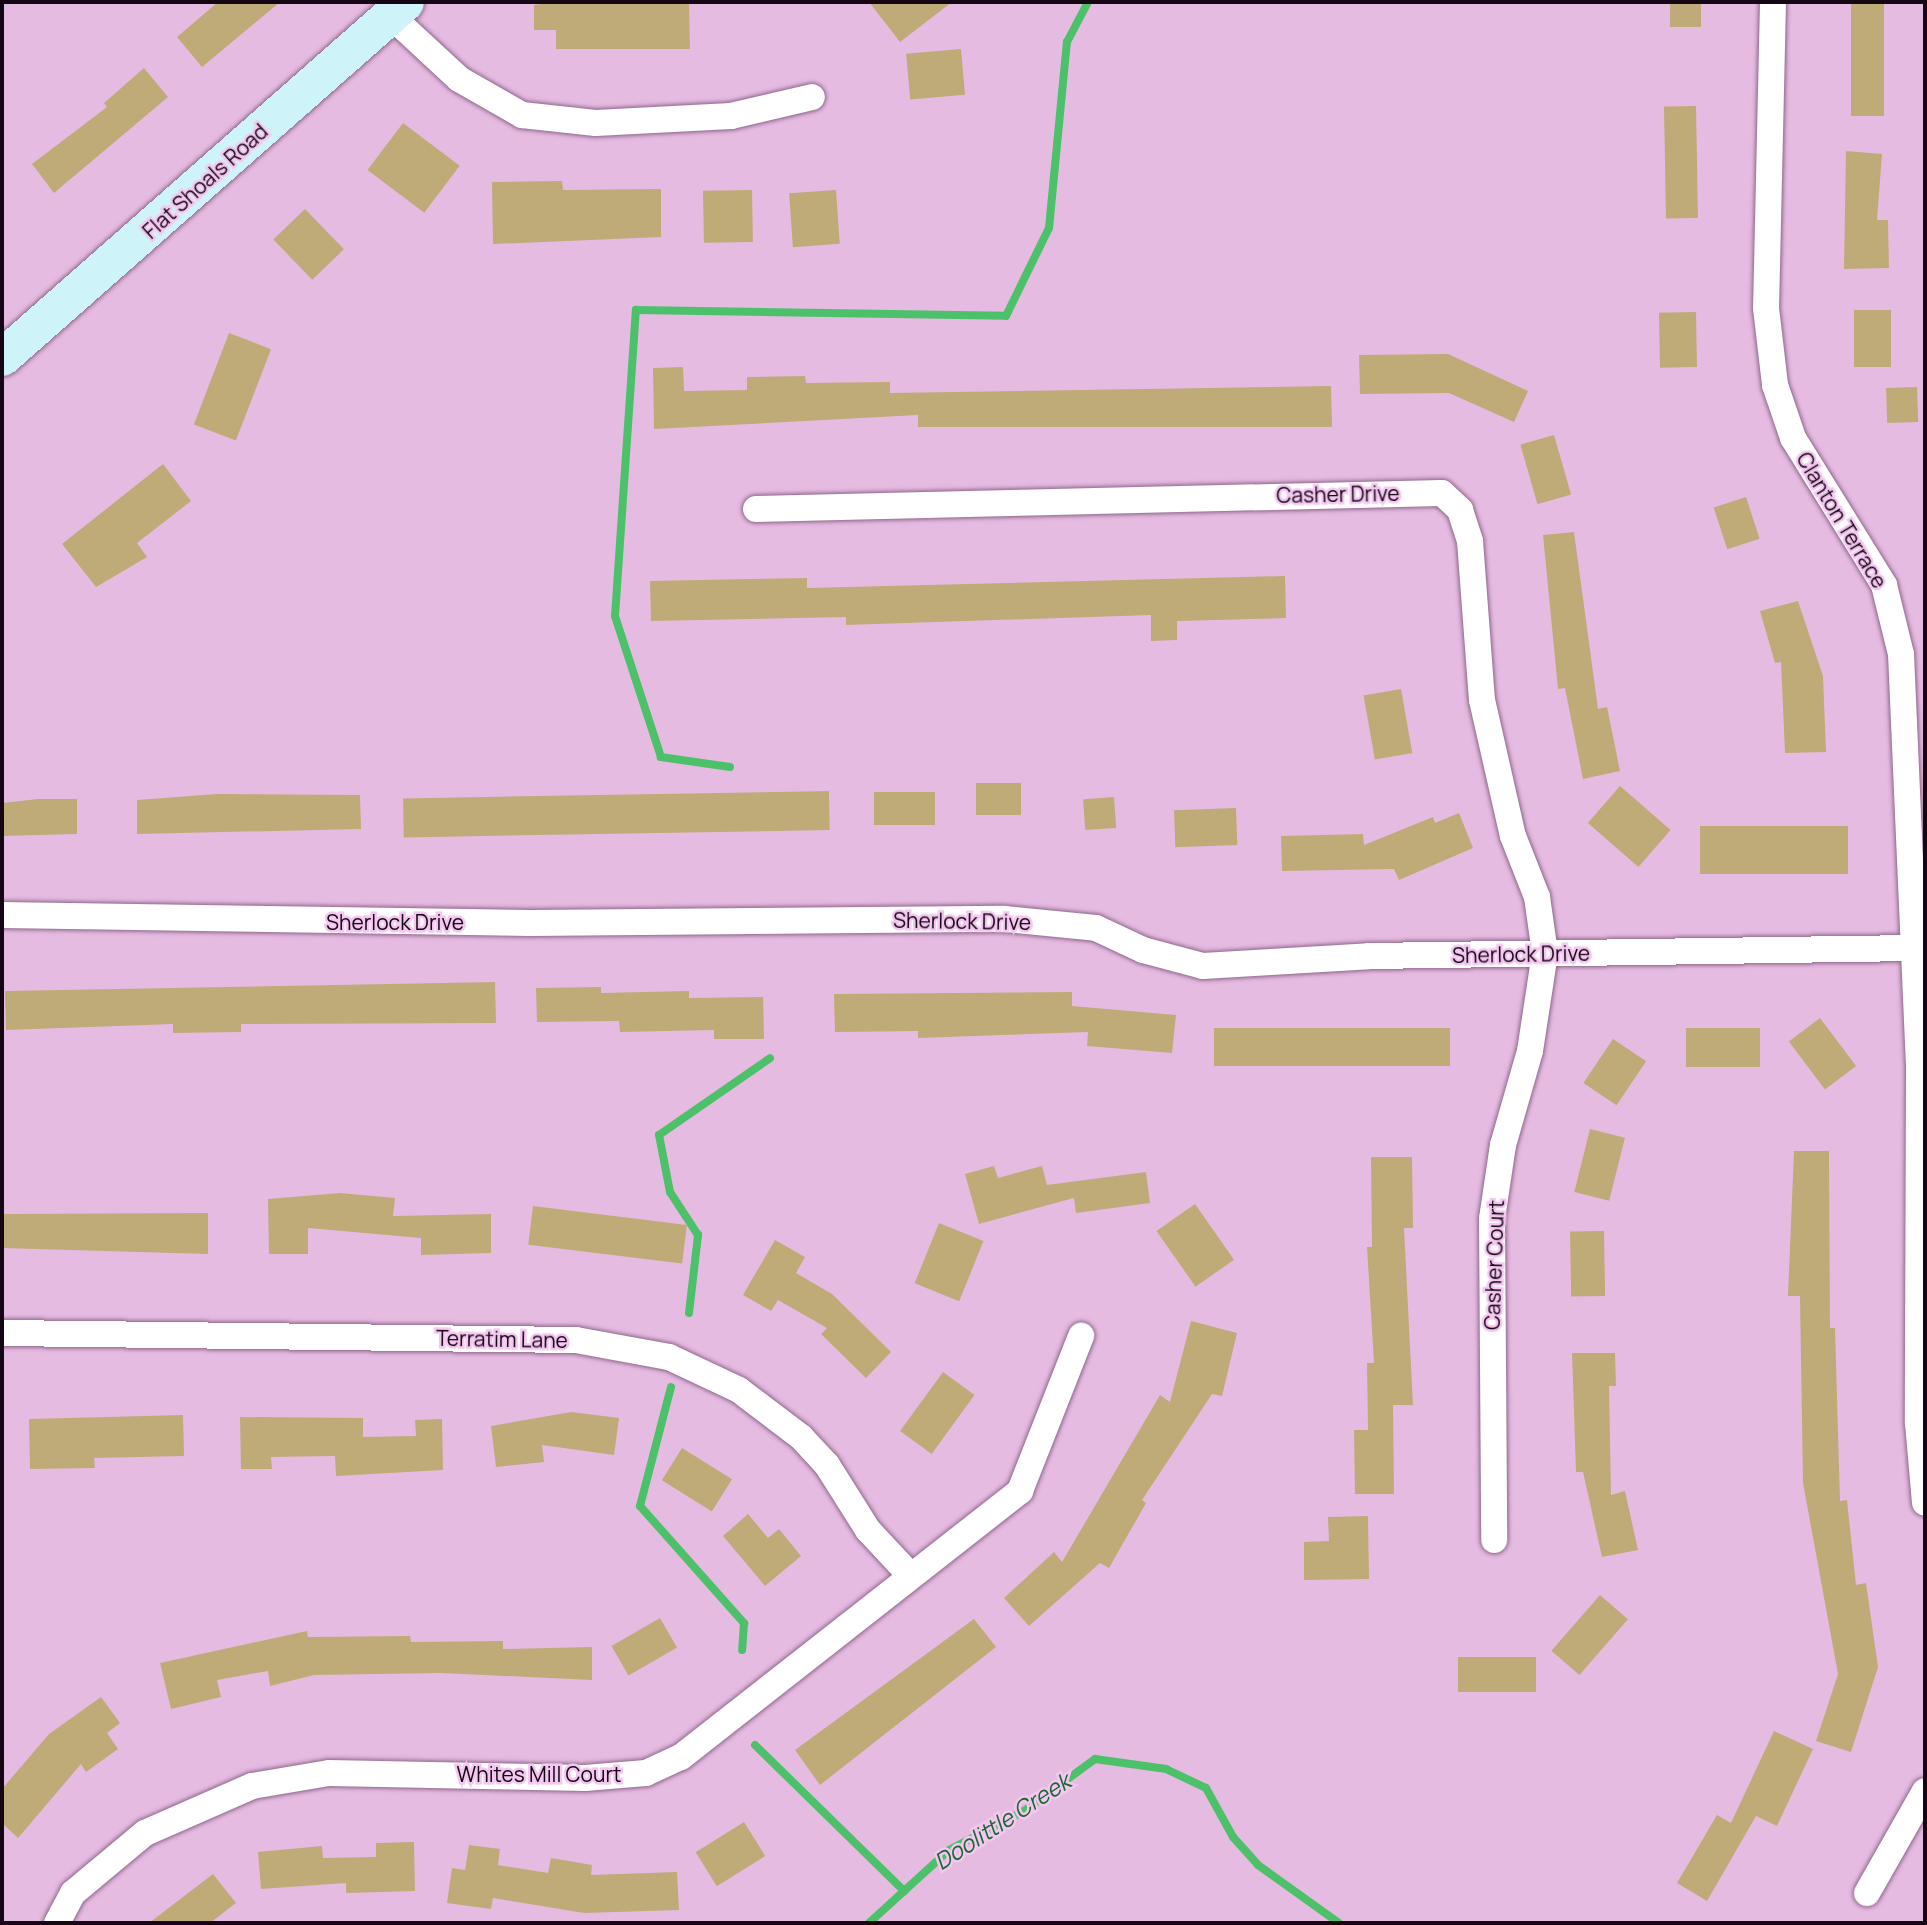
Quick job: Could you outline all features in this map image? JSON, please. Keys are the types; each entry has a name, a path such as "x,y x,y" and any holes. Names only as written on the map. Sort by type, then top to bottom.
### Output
{"main road":[{"name":"Flat Shoals Road","path":"2,358 398,8"}],"street":[{"name":"Clanton Terrace","path":"1773,2 1768,346 1793,438 1884,585 1901,654 1914,948 1918,1423 1925,1503"},
{"path":"398,8 459,79 522,115 596,123 730,116 812,97"},
{"name":"Casher Drive","path":"756,509 1442,493 1460,510 1471,541 1482,700 1513,836 1537,897 1545,954"},
{"name":"Sherlock Drive","path":"2,915 530,923 1005,919 1096,928 1143,950 1203,966 1545,954 1914,948"},
{"name":"Casher Court","path":"1494,1540 1492,1219 1503,1145 1530,1051 1545,954"},
{"name":"Terratim Lane","path":"2,1333 576,1340 656,1354 739,1390 791,1428 909,1574"},
{"name":"Whites Mill Court","path":"57,1923 73,1893 145,1833 252,1786 329,1773 585,1778 646,1773 681,1757 772,1689 909,1574 1020,1491 1081,1336"},
{"path":"1867,1893 1925,1791"}],"building":[{"path":"218,2 280,2 202,67 177,37"},
{"path":"556,2 689,2 690,49 556,49 556,30 534,30 534,5"},
{"path":"869,2 952,2 900,42"},
{"path":"1670,2 1701,2 1701,27 1670,27"},
{"path":"1851,2 1884,2 1884,116 1851,116"},
{"path":"961,49 965,95 910,100 906,54"},
{"path":"144,68 168,97 54,193 32,164 107,107 104,103"},
{"path":"1696,106 1698,218 1666,219 1664,107"},
{"path":"403,123 460,166 424,213 367,170"},
{"path":"1846,151 1882,154 1877,220 1888,220 1889,268 1844,269"},
{"path":"562,181 563,190 661,189 661,237 493,244 492,182"},
{"path":"752,190 753,242 704,243 703,191"},
{"path":"836,190 840,244 793,247 789,193"},
{"path":"305,209 344,249 312,280 273,240"},
{"path":"1854,310 1891,310 1891,367 1854,367"},
{"path":"1696,312 1697,367 1660,368 1659,313"},
{"path":"229,333 271,349 236,441 194,424"},
{"path":"1448,354 1528,391 1514,422 1449,393 1360,394 1359,355"},
{"path":"683,367 684,391 747,390 747,377 805,376 806,383 890,382 890,393 1331,386 1332,427 918,427 918,415 654,429 653,368"},
{"path":"1917,387 1918,422 1887,423 1886,388"},
{"path":"1554,435 1571,495 1537,504 1520,445"},
{"path":"163,464 191,501 137,543 147,557 96,587 62,544"},
{"path":"1746,497 1760,539 1727,549 1714,508"},
{"path":"1574,532 1598,709 1607,707 1620,771 1583,779 1565,688 1558,689 1543,535"},
{"path":"1285,576 1286,618 1177,621 1177,640 1151,641 1151,615 846,625 846,617 651,621 650,581 807,578 807,588"},
{"path":"1798,601 1823,676 1826,752 1785,753 1781,662 1775,663 1760,611"},
{"path":"1401,689 1412,753 1375,760 1364,696"},
{"path":"976,783 1021,783 1021,815 976,815"},
{"path":"1620,786 1671,830 1638,867 1588,823"},
{"path":"829,791 830,830 404,837 403,798"},
{"path":"874,792 935,792 935,825 874,825"},
{"path":"217,794 360,795 361,829 137,834 137,800"},
{"path":"1114,797 1116,828 1085,830 1083,799"},
{"path":"77,799 77,834 2,836 2,803"},
{"path":"1236,808 1237,845 1175,847 1174,810"},
{"path":"1459,813 1473,848 1399,880 1394,869 1282,871 1281,836 1363,834 1364,845 1433,817 1435,823"},
{"path":"1700,826 1848,826 1848,874 1700,874"},
{"path":"495,982 496,1023 241,1024 241,1032 173,1033 173,1024 6,1030 5,991"},
{"path":"601,987 601,993 689,991 689,998 763,997 764,1039 714,1039 714,1030 620,1032 619,1021 537,1022 536,988"},
{"path":"1072,992 1072,1006 1176,1015 1172,1053 1087,1046 1088,1032 918,1038 918,1031 835,1032 834,994"},
{"path":"1820,1018 1856,1066 1825,1089 1789,1041"},
{"path":"1214,1028 1450,1028 1450,1066 1214,1066"},
{"path":"1686,1028 1760,1028 1760,1067 1686,1067"},
{"path":"1613,1039 1646,1061 1617,1105 1583,1083"},
{"path":"1590,1129 1625,1138 1609,1201 1574,1192"},
{"path":"1794,1151 1829,1151 1830,1328 1835,1328 1840,1501 1847,1500 1856,1585 1866,1583 1878,1667 1851,1752 1816,1741 1838,1674 1803,1483 1800,1296 1788,1296"},
{"path":"1371,1157 1412,1157 1413,1228 1404,1228 1413,1405 1393,1405 1394,1494 1355,1494 1354,1430 1368,1430 1367,1363 1374,1363 1367,1247 1372,1247"},
{"path":"994,1166 998,1178 1042,1166 1047,1185 1146,1172 1150,1203 1076,1213 1074,1198 979,1224 965,1174"},
{"path":"340,1193 395,1198 393,1216 491,1214 491,1253 421,1255 421,1238 308,1228 308,1254 269,1254 268,1199"},
{"path":"1195,1204 1234,1260 1196,1287 1156,1231"},
{"path":"533,1206 687,1225 682,1264 528,1245"},
{"path":"208,1213 208,1254 2,1248 2,1214"},
{"path":"939,1223 984,1241 959,1301 915,1283"},
{"path":"1604,1231 1605,1296 1571,1297 1570,1232"},
{"path":"775,1240 805,1257 796,1273 832,1294 891,1352 866,1378 821,1334 827,1328 778,1300 771,1311 743,1295"},
{"path":"1191,1321 1237,1333 1222,1396 1212,1394 1142,1500 1146,1503 1109,1568 1100,1563 1029,1626 1004,1598 1054,1552 1062,1562 1160,1395 1170,1402"},
{"path":"1572,1353 1615,1353 1616,1386 1609,1386 1611,1495 1625,1491 1638,1550 1602,1557 1583,1472 1576,1472"},
{"path":"943,1372 975,1395 932,1454 900,1431"},
{"path":"571,1412 619,1418 614,1455 542,1445 544,1462 496,1467 491,1426"},
{"path":"183,1415 184,1456 94,1458 95,1468 30,1469 29,1419"},
{"path":"240,1417 363,1418 363,1437 416,1436 415,1420 442,1419 443,1470 336,1476 335,1456 271,1457 272,1469 241,1469"},
{"path":"682,1448 732,1479 712,1511 662,1480"},
{"path":"748,1514 768,1538 779,1529 801,1556 765,1586 723,1536"},
{"path":"1368,1516 1369,1579 1304,1580 1304,1542 1329,1541 1328,1517"},
{"path":"1600,1595 1628,1619 1579,1675 1551,1651"},
{"path":"660,1618 677,1647 629,1675 612,1646"},
{"path":"974,1619 996,1647 820,1785 795,1750"},
{"path":"307,1631 308,1637 410,1636 411,1642 503,1641 503,1649 592,1647 592,1680 441,1673 314,1675 270,1686 268,1671 217,1680 221,1697 171,1709 160,1663"},
{"path":"1458,1657 1536,1657 1536,1692 1458,1692"},
{"path":"101,1697 120,1723 107,1733 118,1749 86,1772 81,1764 18,1838 2,1823 2,1789 49,1734"},
{"path":"1774,1731 1813,1749 1777,1826 1756,1816 1707,1901 1677,1883 1717,1815 1731,1823"},
{"path":"744,1822 765,1856 717,1886 696,1852"},
{"path":"414,1842 415,1891 346,1893 346,1883 261,1889 258,1852 322,1846 323,1858 376,1857 376,1843"},
{"path":"469,1845 500,1849 498,1865 548,1873 551,1858 592,1865 591,1875 677,1872 679,1910 584,1913 493,1898 491,1909 447,1903 452,1868 465,1870"},
{"path":"213,1874 236,1903 210,1923 149,1923"}],"waterway":[{"path":"730,767 661,757 615,616 636,310 1006,316 1049,228 1067,42 1088,2"},
{"path":"689,1313 698,1235 670,1192 659,1135 770,1058"},
{"path":"671,1387 640,1506 744,1623 742,1650"},
{"path":"755,1745 904,1891"},
{"name":"Doolittle Creek","path":"869,1923 949,1850 1024,1811 1095,1759 1166,1769 1206,1788 1233,1837 1258,1865 1339,1923"}]}
